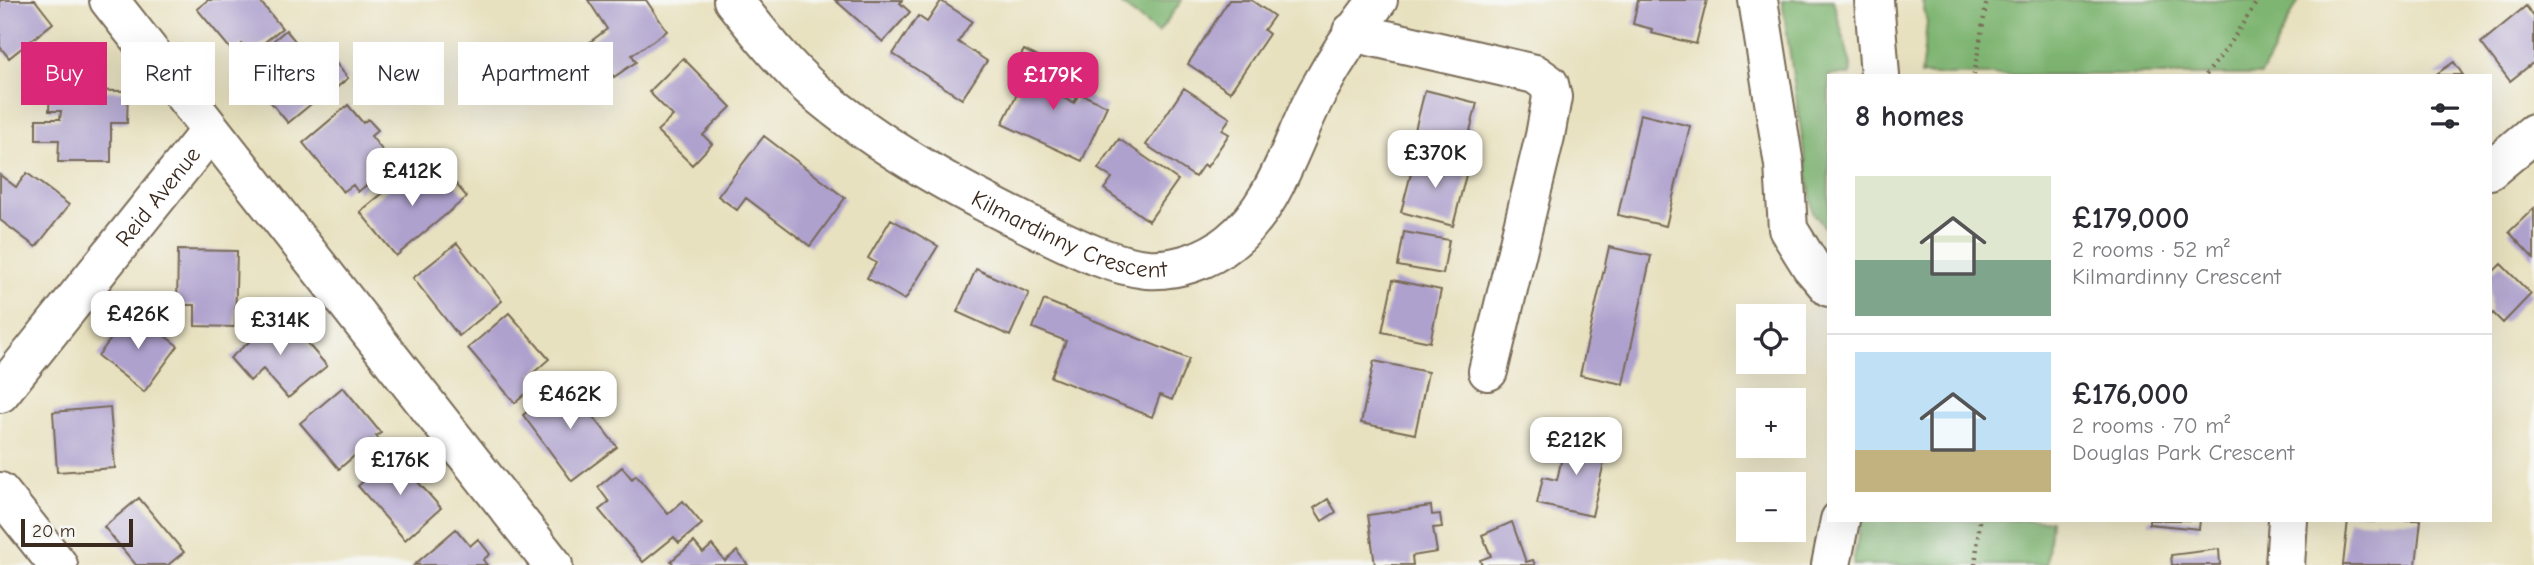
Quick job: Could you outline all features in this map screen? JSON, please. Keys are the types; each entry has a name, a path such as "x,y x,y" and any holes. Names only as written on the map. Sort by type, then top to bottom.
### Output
{"street":[{"path":"109,0 553,565"},
{"name":"Kilmardinny Crescent","path":"733,0 771,47 812,89 863,131 951,186 1077,248 1147,269 1175,267 1203,259 1229,243 1250,225 1265,202 1317,94 1352,32 1378,0"},
{"path":"1758,0 1784,165 1788,229 1823,274"},
{"path":"1874,0 1880,74"},
{"path":"1352,32 1535,74 1549,84 1552,97 1545,136 1488,371"},
{"name":"Reid Avenue","path":"0,393 210,131"},
{"path":"2492,168 2534,133"},
{"path":"0,492 58,565"},
{"path":"1831,565 1840,522"},
{"path":"2285,565 2288,522"}],"path":[{"path":"1974,74 1987,0"},
{"path":"2207,74 2258,0"},
{"path":"1975,565 1980,522"}],"green space":[{"path":"1116,0 1182,0 1158,33"},
{"path":"1782,0 1833,0 1851,65 1850,74 1827,74 1827,230 1813,212"},
{"path":"1922,0 2299,0 2262,74 1921,74 1927,22"},
{"path":"1861,522 2051,522 2047,565 1853,565"}],"building":[{"path":"0,0 35,0 53,23 29,42 21,42 21,48 9,58 0,47"},
{"path":"208,0 259,0 282,28 265,42 229,42 229,47 197,9"},
{"path":"588,0 646,0 667,31 632,55 636,62 614,77 613,42 590,42 607,29"},
{"path":"835,0 902,0 900,3 910,12 883,42"},
{"path":"1229,0 1251,0 1274,16 1264,30 1269,34 1230,92 1188,64"},
{"path":"1638,0 1707,0 1696,44 1651,33 1652,29 1633,24"},
{"path":"941,1 972,21 958,42 987,61 962,99 893,54 918,16 927,22"},
{"path":"2526,6 2534,17 2534,62 2510,81 2481,43"},
{"path":"286,30 296,42 272,42"},
{"path":"1024,50 1052,64 1041,87 1074,103 1079,93 1107,106 1082,161 1002,124 1029,70 1016,64"},
{"path":"683,58 731,107 703,135 712,144 692,165 657,131 673,116 649,92"},
{"path":"2454,62 2462,74 2436,74"},
{"path":"339,67 348,78 339,86"},
{"path":"1184,88 1230,118 1222,130 1229,134 1207,167 1204,164 1195,177 1146,145"},
{"path":"1425,90 1477,103 1467,143 1415,130"},
{"path":"107,91 121,91 121,105 128,105 127,123 111,123 111,162 58,162 59,140 36,140 36,119 60,119 61,111 49,111 49,105 107,105"},
{"path":"273,105 310,105 288,123"},
{"path":"348,105 363,123 368,119 378,130 371,136 386,155 375,163 382,172 358,192 353,185 343,192 303,143"},
{"path":"1640,114 1690,126 1666,226 1618,215"},
{"path":"764,136 845,198 810,246 746,198 737,210 718,196"},
{"path":"1119,139 1178,180 1149,221 1104,189 1112,178 1098,169"},
{"path":"1416,154 1468,167 1453,226 1401,212"},
{"path":"417,165 432,182 445,171 467,197 396,256 360,212"},
{"path":"27,173 69,205 36,247 0,220 0,175 16,187"},
{"path":"2534,208 2534,259 2509,232"},
{"path":"891,219 938,246 905,300 867,278 876,263 868,258"},
{"path":"1404,232 1449,240 1443,274 1398,266"},
{"path":"457,243 502,301 459,336 413,278"},
{"path":"1609,247 1651,256 1623,384 1580,375"},
{"path":"178,250 237,251 235,327 195,326 195,305 177,305"},
{"path":"2501,264 2531,294 2503,323 2492,314 2492,270 2494,271"},
{"path":"976,269 1029,293 1010,336 957,312"},
{"path":"1393,280 1441,290 1430,342 1382,332"},
{"path":"1044,300 1189,359 1172,400 1160,395 1152,417 1051,377 1066,341 1033,328"},
{"path":"132,311 178,346 144,392 98,356"},
{"path":"509,313 549,359 532,374 539,382 515,403 468,348"},
{"path":"282,314 327,366 288,398 263,369 250,381 230,358"},
{"path":"1374,361 1428,372 1415,434 1361,423"},
{"path":"566,381 617,447 572,481 523,415"},
{"path":"343,387 381,433 376,436 383,444 366,458 360,451 339,469 300,423"},
{"path":"110,407 115,468 57,472 53,412"},
{"path":"1567,434 1608,444 1592,516 1537,504 1543,477 1557,480"},
{"path":"394,455 441,508 405,540 358,486"},
{"path":"622,467 632,479 636,475 668,514 683,501 702,524 679,543 674,537 643,562 599,510 609,502 598,487"},
{"path":"139,498 184,552 168,565 136,565 104,527"},
{"path":"1328,499 1336,512 1322,521 1314,508"},
{"path":"1431,506 1432,515 1440,514 1442,527 1433,528 1437,552 1412,556 1413,565 1375,565 1368,515"},
{"path":"1512,522 1526,562 1533,560 1535,565 1482,565 1480,560 1491,556 1482,535"},
{"path":"2149,522 2200,522 2199,529"},
{"path":"2348,522 2421,522 2416,565 2343,565"},
{"path":"456,529 470,546 478,539 490,554 483,560 487,565 414,565"},
{"path":"694,542 703,553 712,545 725,561 737,551 748,565 674,565 671,561"},
{"path":"2219,549 2220,565 2172,565 2171,555"}]}
